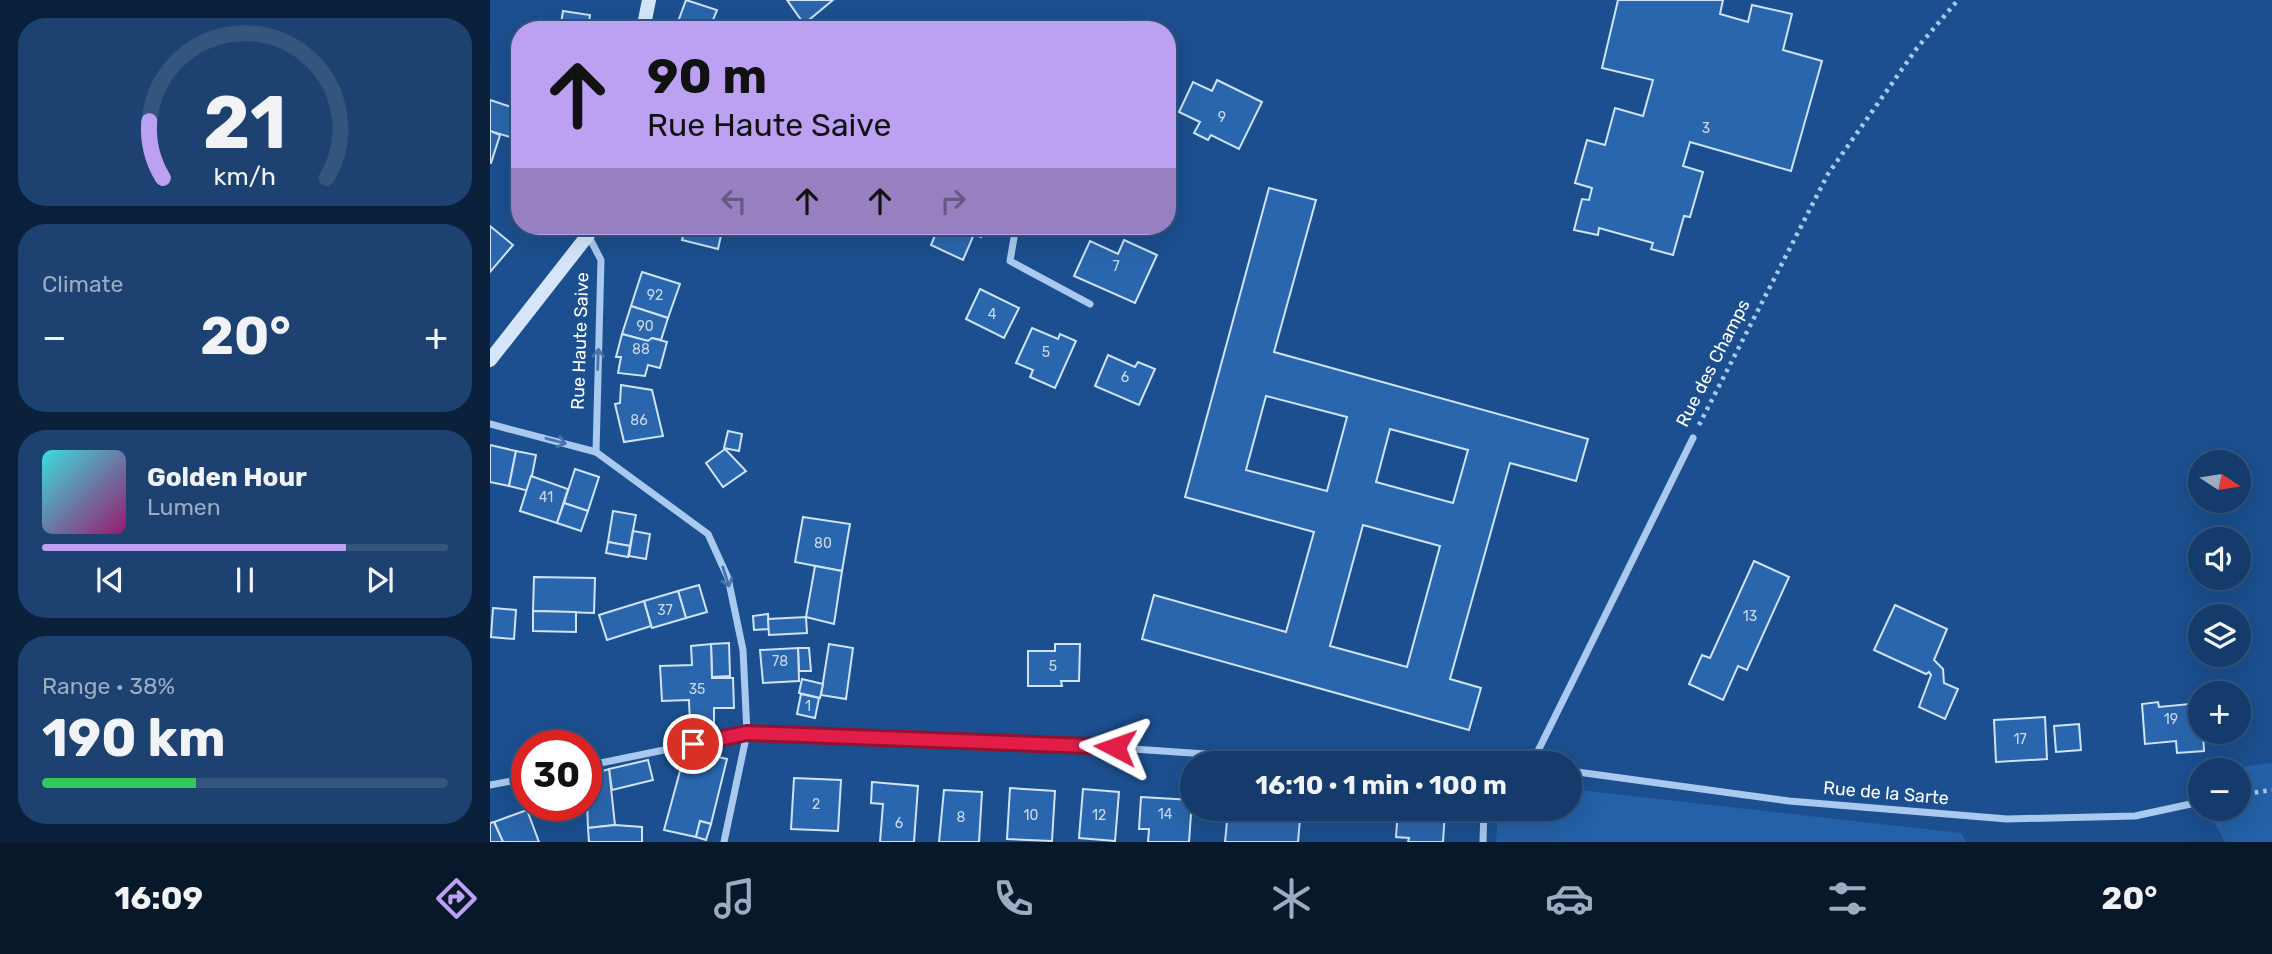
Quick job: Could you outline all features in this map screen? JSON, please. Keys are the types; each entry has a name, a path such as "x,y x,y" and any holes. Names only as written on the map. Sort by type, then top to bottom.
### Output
{"street":[{"path":"645,21 649,0"},
{"name":"Rue Haute Saive","path":"490,360 586,235"},
{"name":"Rue Haute Saive","path":"592,235 601,260 596,452"},
{"path":"1014,235 1010,261 1090,304"},
{"path":"490,424 596,452 708,534 728,578 743,650 747,733 724,842"},
{"name":"Rue des Champs","path":"1538,751 1692,438"},
{"path":"602,762 747,733 1059,744 1180,752"},
{"name":"Rue de la Sarte","path":"1582,773 1789,801 2007,818 2135,816 2188,805"},
{"path":"490,785 511,781"},
{"path":"1483,821 1483,842"}],"path":[{"name":"Rue des Champs","path":"1692,438 1828,174 1917,48 1958,0"},
{"path":"2251,793 2272,790"}],"shaded area":[{"path":"2272,763 2272,842 2225,842 2214,821 2251,821 2251,766"},
{"path":"1582,790 1961,833 1966,842 1496,842 1497,821 1582,821"}],"building":[{"path":"686,0 717,10 713,21 678,21"},
{"path":"787,0 833,0 808,21 802,21"},
{"path":"1618,0 1723,0 1720,14 1748,22 1752,5 1792,14 1783,50 1822,61 1791,171 1690,142 1683,166 1703,172 1690,217 1684,216 1673,255 1651,249 1653,243 1599,228 1598,235 1574,230 1582,199 1589,200 1592,188 1575,183 1587,140 1605,145 1615,108 1643,116 1653,80 1602,68"},
{"path":"563,11 590,15 589,21 561,21"},
{"path":"1217,80 1262,102 1239,149 1211,135 1208,140 1194,133 1200,122 1179,112 1193,82 1212,91"},
{"path":"490,100 511,107 511,137 490,131"},
{"path":"490,131 500,135 491,163 490,163"},
{"path":"1269,188 1316,200 1274,352 1588,439 1576,481 1510,463 1450,679 1481,688 1469,730 1142,639 1154,595 1286,632 1314,532 1185,497","holes":["1266,396 1347,417 1327,491 1246,470","1390,429 1468,450 1453,503 1376,482","1363,525 1440,546 1407,667 1330,646"]},
{"path":"490,226 513,245 490,272"},
{"path":"683,235 721,235 718,249 682,240"},
{"path":"935,235 974,235 963,260 931,245"},
{"path":"1124,240 1157,255 1135,303 1074,276 1090,241 1118,254"},
{"path":"642,272 680,284 668,318 631,306"},
{"path":"980,289 1019,308 1004,338 966,319"},
{"path":"631,306 668,318 661,340 652,338 648,341 622,334"},
{"path":"1032,328 1058,339 1060,334 1076,341 1055,388 1030,377 1033,370 1016,363"},
{"path":"622,334 648,341 652,338 667,342 660,368 648,365 645,376 618,373 621,357 616,357"},
{"path":"1108,355 1135,367 1138,362 1155,369 1139,405 1095,386"},
{"path":"621,385 652,390 663,436 624,442 615,404 620,403"},
{"path":"728,431 742,434 739,451 724,448"},
{"path":"490,445 516,451 509,486 490,482"},
{"path":"725,449 746,471 723,487 706,463"},
{"path":"516,451 536,455 529,491 509,486"},
{"path":"575,469 599,477 588,511 564,503"},
{"path":"531,476 568,489 557,523 520,511"},
{"path":"564,503 588,511 581,531 557,523"},
{"path":"613,511 636,515 630,546 608,542"},
{"path":"803,517 850,524 842,571 795,562"},
{"path":"633,531 650,534 646,559 629,556"},
{"path":"608,542 630,546 628,557 606,553"},
{"path":"1754,561 1789,577 1747,670 1738,666 1723,700 1689,684 1702,655 1710,658"},
{"path":"815,566 842,571 834,624 806,617"},
{"path":"534,577 595,578 594,613 533,611"},
{"path":"699,585 707,612 686,618 678,591"},
{"path":"678,591 686,618 652,628 644,601"},
{"path":"644,601 651,626 607,640 599,615"},
{"path":"1895,605 1947,629 1934,660 1943,669 1944,683 1958,689 1945,719 1919,707 1931,675 1929,672 1926,674 1874,650"},
{"path":"493,608 516,610 514,639 491,637"},
{"path":"533,611 576,612 576,632 533,631"},
{"path":"768,614 769,629 754,630 753,616"},
{"path":"806,617 807,633 769,635 768,619"},
{"path":"729,643 730,676 712,677 711,644"},
{"path":"711,644 712,678 733,678 734,708 714,708 714,725 690,726 689,700 662,701 660,666 692,665 691,646"},
{"path":"829,644 853,648 846,699 821,695"},
{"path":"1055,644 1080,644 1079,681 1061,681 1062,686 1028,686 1028,651 1055,651"},
{"path":"798,648 809,648 811,671 799,671"},
{"path":"798,648 799,681 763,683 760,650"},
{"path":"802,679 823,684 820,698 799,693"},
{"path":"801,694 819,698 815,718 797,714"},
{"path":"2158,702 2159,707 2188,704 2188,744 2204,744 2204,751 2177,753 2176,741 2145,744 2142,704"},
{"path":"2045,717 2047,759 1996,762 1994,720"},
{"path":"2079,724 2081,750 2056,752 2054,726"},
{"path":"686,749 727,759 711,824 700,821 696,837 664,830"},
{"path":"648,760 653,780 612,790 609,769"},
{"path":"609,769 615,825 588,828 588,821 602,821 602,771"},
{"path":"794,778 841,780 838,831 791,829"},
{"path":"872,782 918,786 914,842 880,842 883,804 871,803"},
{"path":"1010,788 1055,791 1052,841 1007,839"},
{"path":"1083,789 1119,792 1115,841 1079,838"},
{"path":"944,790 982,792 979,842 939,842"},
{"path":"1141,797 1180,799 1180,821 1190,821 1189,842 1148,842 1149,829 1139,829"},
{"path":"511,816 511,821 531,821 539,842 503,842 494,822"},
{"path":"700,821 711,824 706,840 696,837"},
{"path":"1227,821 1300,821 1298,842 1225,842"},
{"path":"1397,821 1444,821 1443,842 1408,842 1409,838 1396,837"},
{"path":"494,822 503,842 490,842 490,823"},
{"path":"615,825 642,827 642,842 589,842 588,828"}],"route":[{"path":"693,744 747,733 1115,747"}]}
